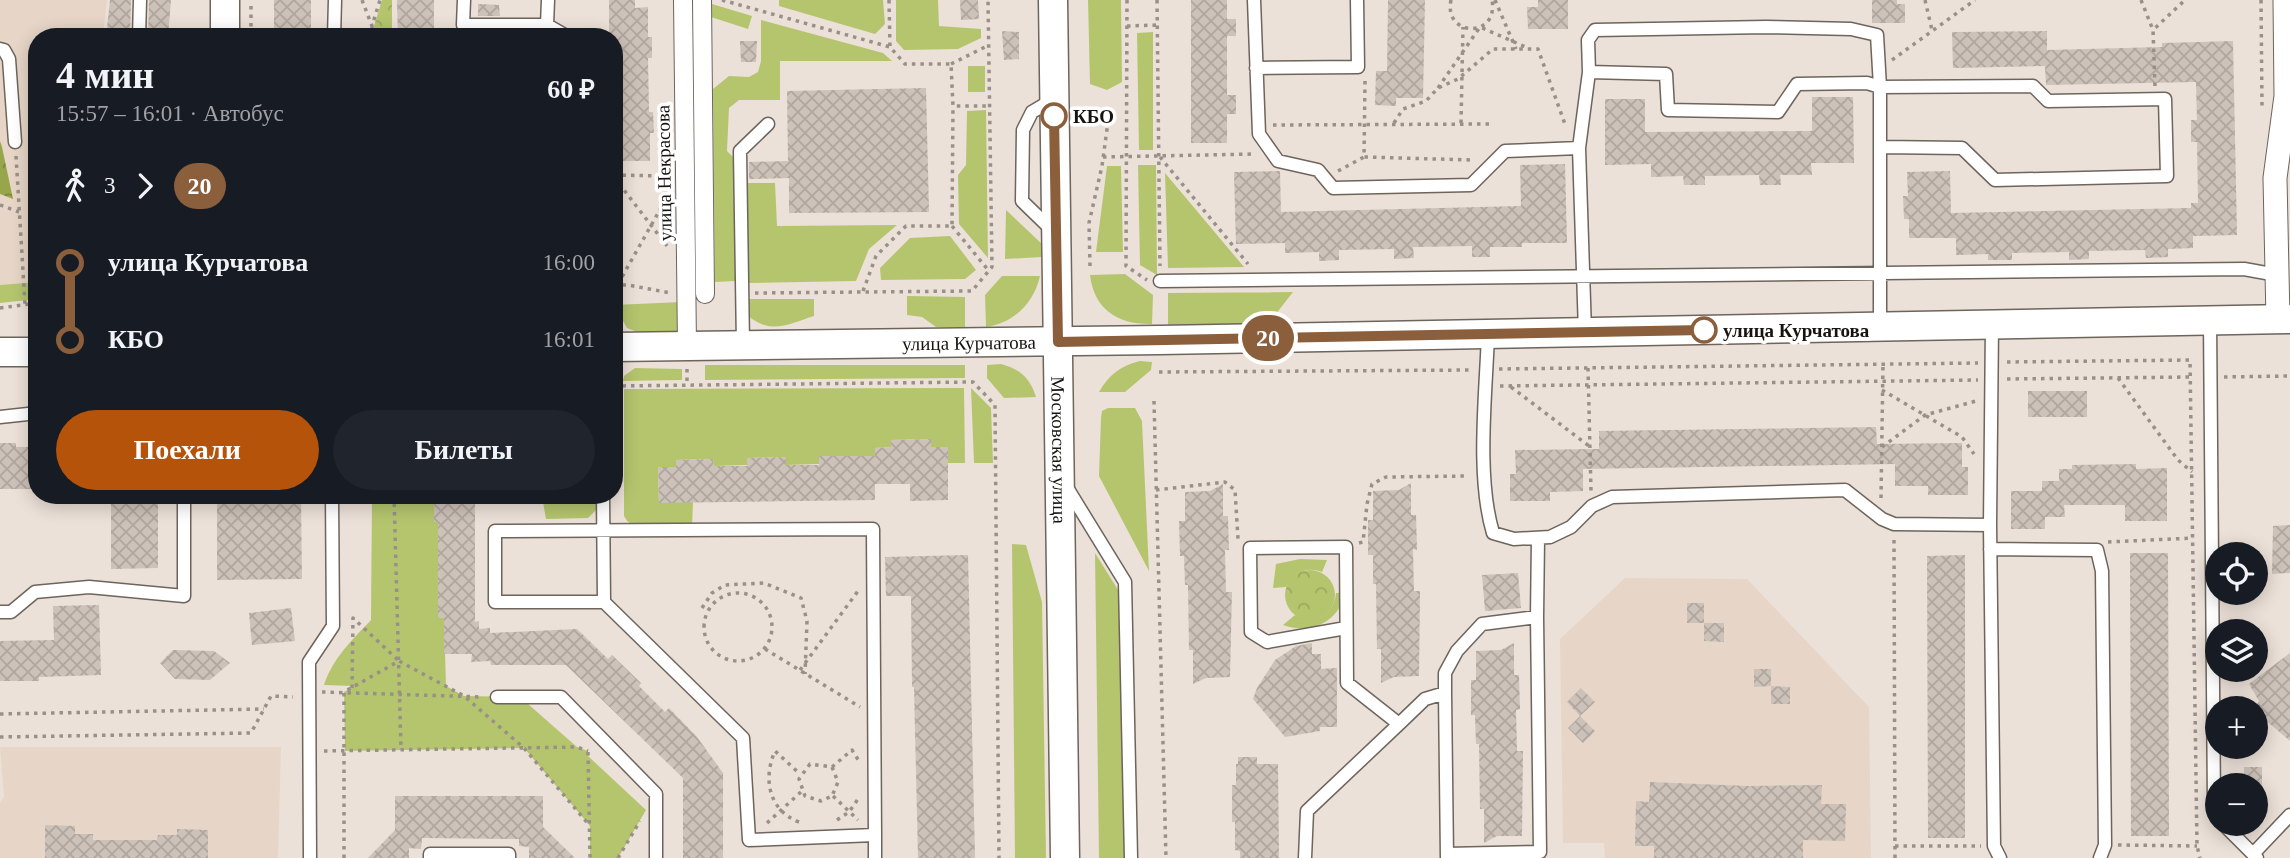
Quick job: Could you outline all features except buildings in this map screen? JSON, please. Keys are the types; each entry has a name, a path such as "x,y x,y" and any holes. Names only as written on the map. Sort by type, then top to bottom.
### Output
{"street":[{"path":"225,0 225,28"},
{"name":"улица Некрасова","path":"683,0 687,346"},
{"name":"улица Некрасова","path":"702,0 705,294"},
{"name":"Московская улица","path":"1053,0 1065,858"},
{"path":"2284,319 2277,275 2275,178 2286,96 2286,0"},
{"name":"улица Курчатова","path":"623,347 1058,342 2284,319"},
{"path":"0,352 28,352"}],"lane":[{"path":"139,28 140,0"},
{"path":"334,28 335,0"},
{"path":"461,28 464,0"},
{"path":"547,25 548,0"},
{"path":"1254,0 1259,134 1278,161 1318,170 1333,188 1471,185 1505,151 1579,148"},
{"path":"1256,68 1357,67 1357,0"},
{"path":"504,28 547,25 552,28"},
{"path":"1585,332 1579,148 1589,72 1588,40 1595,30 1766,27 1851,29 1877,35 1881,147 1880,327"},
{"path":"0,49 4,50 9,59 15,142"},
{"path":"1589,72 1666,74 1668,110 1778,111 1797,84 1867,83 1880,87 2033,86 2048,101 2165,99 2167,176 1995,180 1962,148 1881,147"},
{"path":"743,345 740,151 768,124"},
{"path":"1160,281 2244,269 2277,275"},
{"path":"2210,321 2214,773"},
{"path":"1992,325 1990,550 1997,852"},
{"path":"1488,334 1484,476 1486,510 1493,533 1514,539 1550,537 1571,527 1592,506 1612,497 1845,491 1888,521 1990,525"},
{"path":"0,417 28,414"},
{"path":"1060,477 1125,582 1131,858"},
{"path":"0,612 11,612 35,592 89,587 184,596 184,504"},
{"path":"310,858 309,662 333,626 332,504"},
{"path":"603,504 604,601 743,738 749,840 875,835"},
{"path":"604,601 495,602 495,530 873,529 876,858"},
{"path":"1537,617 1482,624 1457,650 1445,673 1447,856 1540,852 1538,538"},
{"path":"1346,628 1267,642 1251,632 1250,548 1346,547 1347,683 1399,724"},
{"path":"1990,550 2097,550 2102,571 2105,845 2100,858"},
{"path":"1305,858 1307,811 1425,699 1445,693"},
{"path":"497,697 561,697 656,794 656,858"},
{"path":"2235,836 2255,856 2290,815"},
{"path":"430,858 430,854 509,854 509,858"}],"path":[{"path":"251,0 251,28"},
{"path":"362,0 372,26"},
{"path":"372,26 380,0"},
{"path":"722,0 890,47 905,64 951,64 989,45"},
{"path":"889,0 890,47"},
{"path":"741,293 972,290 989,271 992,267 988,0"},
{"path":"1126,266 1127,0"},
{"path":"1157,0 1160,281"},
{"path":"1451,0 1451,15 1463,27 1480,27 1530,49"},
{"path":"1495,3 1502,0"},
{"path":"1926,0 1932,30"},
{"path":"1879,65 1894,60 1975,0"},
{"path":"2141,0 2153,30 2155,98"},
{"path":"2153,30 2185,0"},
{"path":"1394,123 1403,108 1426,100 1438,88 1480,27 1492,16 1495,3"},
{"path":"1495,3 1516,49"},
{"path":"1127,26 1157,25"},
{"path":"1461,124 1463,27"},
{"path":"1438,88 1462,76 1493,49 1538,49 1566,127 1582,126"},
{"path":"951,64 952,226 989,271"},
{"path":"1364,157 1365,77"},
{"path":"953,106 990,106"},
{"path":"1090,266 1089,223 1108,122"},
{"path":"1258,125 1491,124"},
{"path":"15,142 25,304"},
{"path":"1103,157 1272,154"},
{"path":"1159,155 1253,271"},
{"path":"1325,178 1364,157 1462,159 1493,163"},
{"path":"623,176 685,176"},
{"path":"623,273 673,188 685,176"},
{"path":"623,188 664,242 686,285 623,285"},
{"path":"0,205 19,212"},
{"path":"863,292 876,256 906,226 952,226"},
{"path":"0,308 28,304"},
{"path":"1159,372 1473,370 1487,374 1588,368 2190,360 2197,846 2200,858"},
{"path":"1883,364 1882,447 1888,521 1895,858"},
{"path":"1588,368 1592,506"},
{"path":"1473,370 1487,374 1497,386 2290,376"},
{"path":"2118,378 2178,460 2192,472"},
{"path":"1882,447 1925,415 1986,398 1992,380"},
{"path":"623,386 973,382 995,405 999,858"},
{"path":"1509,386 1590,447"},
{"path":"1882,390 1962,437 1991,475"},
{"path":"1154,401 1166,858"},
{"path":"1346,547 1363,542 1367,504 1373,485 1386,477 1484,476"},
{"path":"1156,490 1225,482 1235,490 1239,543 1250,548"},
{"path":"394,504 401,750"},
{"path":"2097,550 2110,541 2193,538"},
{"path":"799,670 873,570"},
{"path":"702,608 712,593 725,585 764,583 801,598 807,621 805,674"},
{"path":"737,592 758,598 766,606 773,628 765,649 746,661 723,658 714,652 704,631 708,609 725,595 737,592"},
{"path":"352,688 353,618 399,661 464,696 524,748 590,826"},
{"path":"765,649 874,716"},
{"path":"344,692 399,661"},
{"path":"344,692 344,858"},
{"path":"0,737 251,733 271,696 344,692 497,697"},
{"path":"0,714 264,709"},
{"path":"587,751 602,739"},
{"path":"310,751 577,747 587,751"},
{"path":"832,767 838,782 832,796 821,801 804,796 799,779 800,774 810,764 832,767 852,750 862,767"},
{"path":"587,751 590,858"},
{"path":"800,774 775,751 769,765 771,796 792,819 806,824"},
{"path":"749,840 802,791"},
{"path":"829,823 849,812 861,791"},
{"path":"618,858 656,794"},
{"path":"832,796 875,835"},
{"path":"2105,845 2197,846"},
{"path":"1895,846 1997,852"}],"shaded area":[{"path":"0,0 107,0 104,28 28,28 28,283 0,285"},
{"path":"1625,578 1747,579 1869,707 1871,858 1605,858 1604,843 1563,843 1560,639"},
{"path":"0,747 281,747 278,858 0,858 0,803 4,797"}],"green space":[{"path":"382,0 392,0 392,28 374,26"},
{"path":"779,0 883,0 885,24 875,34 779,6"},
{"path":"896,0 938,0 939,26 981,29 981,38 958,49 904,50 896,41"},
{"path":"1088,0 1121,0 1122,82 1107,90 1090,84"},
{"path":"712,4 752,16 748,29 711,17"},
{"path":"761,20 883,53 892,61 780,61 780,100 739,100 729,108 727,151 734,158 735,281 715,282 713,89 729,76 749,77 758,72 761,61"},
{"path":"1153,32 1153,150 1139,150 1137,33"},
{"path":"968,66 985,66 985,92 968,92"},
{"path":"986,110 988,258 959,224 958,175 966,165 967,111"},
{"path":"0,141 2,147 13,199 0,194"},
{"path":"1138,165 1156,165 1157,275 1140,265"},
{"path":"1107,166 1121,166 1123,252 1096,252"},
{"path":"1165,173 1244,267 1168,268"},
{"path":"747,183 775,183 777,226 897,225 869,249 856,281 748,283"},
{"path":"1006,210 1041,243 1041,257 1005,259"},
{"path":"950,236 976,270 965,279 881,280 880,268 910,238"},
{"path":"1125,274 1153,295 1152,324 1129,322 1119,318 1110,313 1097,298 1090,275"},
{"path":"1002,276 1040,276 1033,295 1021,310 1005,321 986,327 985,295"},
{"path":"28,283 28,300 0,303 0,285"},
{"path":"1293,292 1265,328 1168,330 1168,293"},
{"path":"907,296 965,297 965,327 936,327 922,317 907,315"},
{"path":"748,299 814,299 814,316 788,325 765,325 748,316"},
{"path":"681,302 681,331 637,332 627,328 623,321 623,305"},
{"path":"1140,361 1152,362 1151,370 1125,392 1099,392 1116,372"},
{"path":"1001,364 1023,375 1036,397 1004,398 987,378 987,365"},
{"path":"705,365 965,365 965,378 705,380"},
{"path":"635,368 682,369 682,380 623,381 624,376"},
{"path":"964,388 965,463 948,463 948,447 931,447 930,439 891,440 891,447 875,448 875,463 856,456 819,456 819,464 786,465 785,457 748,458 747,465 714,466 713,459 676,460 676,467 658,467 659,502 693,502 692,526 633,525 624,516 624,389"},
{"path":"971,388 991,408 993,463 974,463"},
{"path":"1108,408 1135,408 1142,421 1149,571 1099,476 1101,418 1102,411"},
{"path":"372,504 434,504 434,522 438,522 438,617 444,618 446,686 464,696 520,697 577,747 588,751 588,756 646,810 618,858 590,858 590,826 524,748 345,751 344,692 354,686 324,685 338,658 371,620"},
{"path":"543,504 597,504 597,509 588,518 546,519"},
{"path":"1012,544 1026,545 1042,602 1046,858 1015,858"},
{"path":"1095,553 1120,593 1125,858 1099,858"},
{"path":"1300,559 1327,560 1322,572 1306,570 1293,578 1286,587 1273,588 1276,564"},
{"path":"1310,570 1328,577 1335,595 1328,613 1310,620 1292,613 1285,595 1292,577"},
{"path":"1336,593 1345,593 1342,603 1337,612 1322,624 1304,628 1283,625 1295,615 1316,619 1327,613"}],"bus line":[{"name":"20","path":"1054,116 1058,342 1704,330"}],"place":[{"name":"КБО","path":"1054,116"},
{"name":"улица Курчатова","path":"1704,330"}]}
